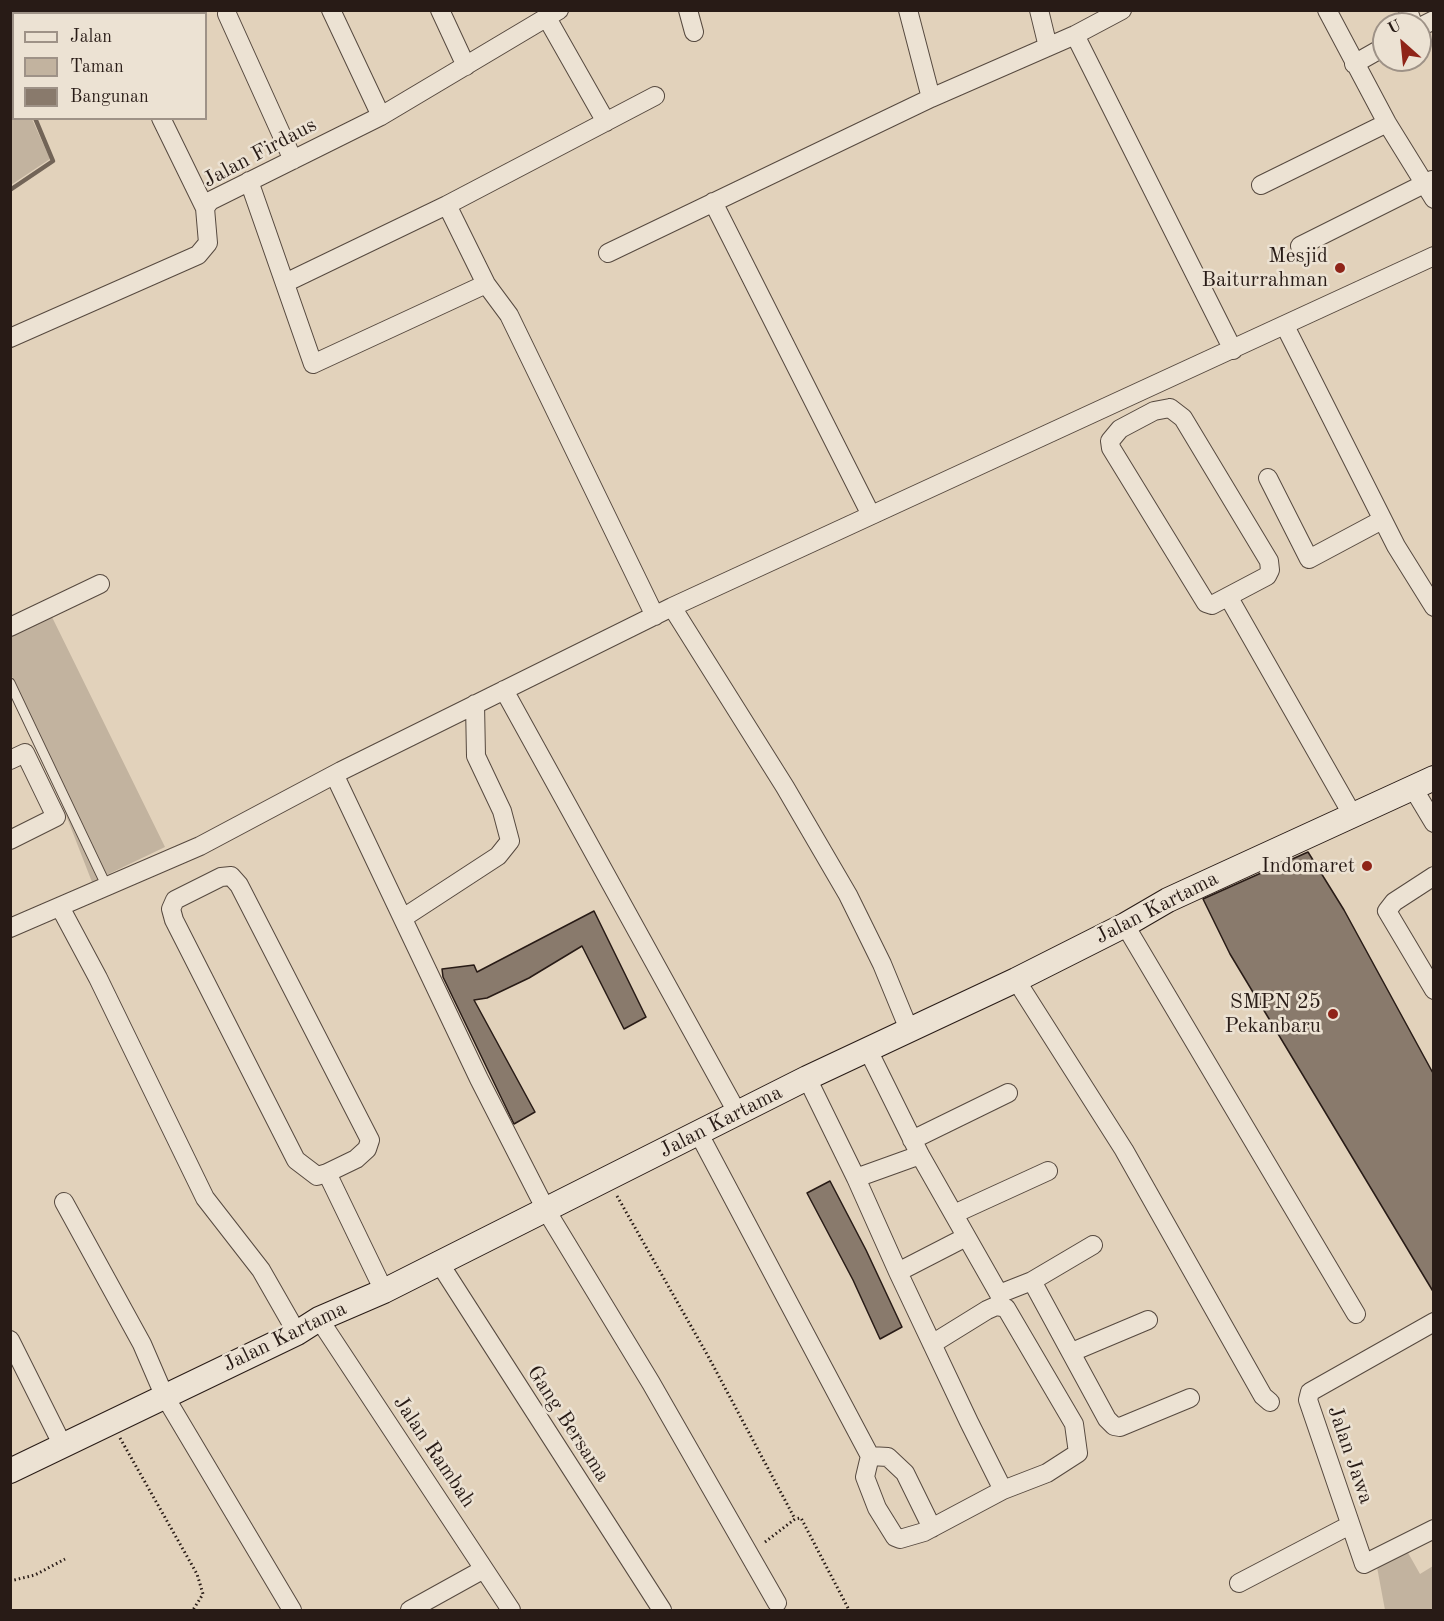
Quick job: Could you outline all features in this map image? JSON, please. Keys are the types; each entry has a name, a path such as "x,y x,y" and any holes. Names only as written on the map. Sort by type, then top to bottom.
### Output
{"main road":[{"name":"Jalan Kartama","path":"10,1471 297,1333 319,1319 384,1291 438,1261 546,1210 807,1078 910,1032 1016,980 1125,925 1178,895 1423,782"}],"street":[{"path":"331,10 381,116"},
{"path":"440,10 466,66"},
{"path":"688,10 694,32"},
{"path":"908,10 931,98"},
{"path":"1039,10 1048,47"},
{"path":"608,253 931,98 1075,35 1122,10"},
{"path":"1300,246 1430,188 1387,123 1327,10"},
{"path":"227,14 293,160"},
{"path":"553,14 606,122"},
{"name":"Jalan Firdaus","path":"10,338 198,255 208,243 205,208 210,201 381,116 553,14"},
{"path":"1075,35 1233,350"},
{"path":"1354,64 1372,54"},
{"path":"285,283 447,205 655,96"},
{"path":"162,120 205,208"},
{"path":"1260,185 1387,123"},
{"path":"249,181 313,364 486,284"},
{"path":"713,202 871,515"},
{"path":"447,205 486,284 509,315 655,616"},
{"path":"12,922 60,907 200,846 475,704 655,616 1434,256"},
{"path":"1285,326 1382,520 1434,607"},
{"path":"1170,408 1183,417 1269,561 1270,570 1267,576 1229,598 1212,605 1206,603 1111,448 1110,441 1120,429 1154,411 1170,408"},
{"path":"1268,478 1309,559 1382,520"},
{"path":"10,627 100,584"},
{"path":"1229,598 1352,814"},
{"path":"672,608 785,787 848,895 882,964 910,1032"},
{"path":"504,690 738,1113"},
{"path":"403,918 498,856 510,841 502,811 476,756 475,704"},
{"path":"10,760 25,753 56,817 10,840"},
{"path":"335,776 479,1079 546,1210 651,1383 777,1603"},
{"path":"1423,782 1434,823"},
{"path":"231,876 239,885 370,1140 367,1149 356,1159 327,1173 317,1176 296,1160 174,920 171,909 175,900 221,877 231,876"},
{"path":"1434,876 1394,902 1388,911 1434,990"},
{"path":"60,907 98,978 205,1198 261,1270 297,1333"},
{"path":"1125,925 1356,1314"},
{"path":"1016,980 1124,1150 1263,1396 1270,1402"},
{"path":"868,1050 916,1147 999,1294 1032,1281 1093,1245"},
{"path":"807,1078 1003,1490"},
{"path":"856,1178 916,1147 1008,1093"},
{"path":"699,1134 870,1456 865,1477 877,1508 895,1537 907,1539 1003,1490 1073,1458 1078,1453 1074,1424 1006,1308 996,1306 987,1310 932,1344"},
{"path":"954,1214 1048,1172"},
{"path":"327,1173 384,1291"},
{"path":"64,1202 142,1344 164,1395 292,1611"},
{"path":"898,1272 966,1237"},
{"name":"Gang Bersama","path":"438,1261 662,1611"},
{"path":"1032,1281 1107,1419 1114,1426 1120,1427 1190,1398"},
{"name":"Jalan Rambah","path":"319,1319 512,1611"},
{"path":"1072,1352 1148,1320"},
{"name":"Jalan Jawa","path":"1434,1322 1310,1392 1310,1413 1364,1564 1434,1529"},
{"path":"10,1340 62,1444"},
{"path":"870,1456 888,1457 905,1473 932,1528"},
{"path":"1239,1583 1350,1525"},
{"path":"410,1611 484,1569"}],"lane":[{"path":"10,683 107,887"}],"path":[{"path":"607,1179 708,1356 795,1519"},
{"path":"111,1421 197,1574 203,1594 193,1611"},
{"path":"765,1542 795,1519 801,1518 849,1611"},
{"path":"10,1581 35,1575 65,1559"}],"green space":[{"path":"11,10 126,11 12,12 12,120 32,120 50,159 11,185"},
{"path":"51,615 165,847 92,882 11,674 11,635"},
{"path":"1407,1551 1420,1574 1433,1566 1433,1610 1385,1610 1377,1567"}],"building":[{"name":"SMPN 25 Pekanbaru","path":"1308,852 1344,910 1434,1075 1434,1293 1230,954 1203,899"},
{"path":"594,911 646,1017 624,1029 582,946 529,978 487,998 474,1000 535,1112 514,1124 443,977 442,969 474,965 477,972"},
{"path":"830,1181 902,1327 880,1339 853,1280 807,1193"}],"waterway":[{"path":"10,190 53,161 36,120"}],"place":[{"name":"Mesjid Baiturrahman","path":"1340,268"},
{"name":"Indomaret","path":"1367,866"},
{"name":"SMPN 25 Pekanbaru","path":"1333,1014"}]}
